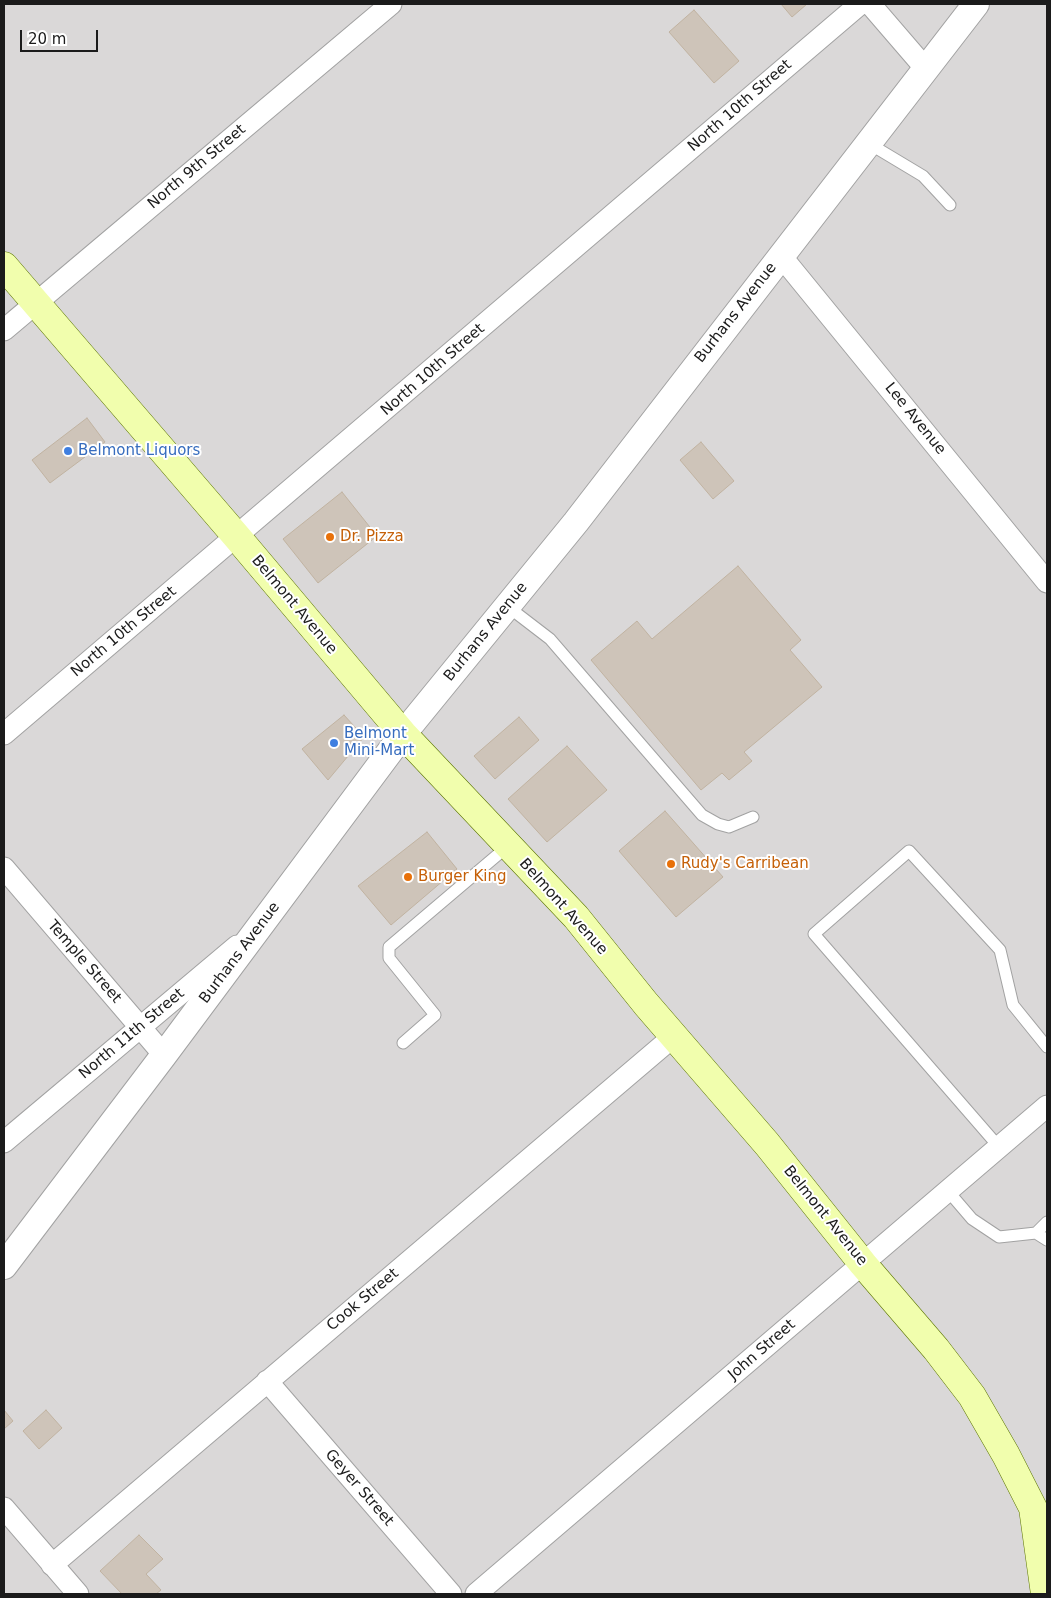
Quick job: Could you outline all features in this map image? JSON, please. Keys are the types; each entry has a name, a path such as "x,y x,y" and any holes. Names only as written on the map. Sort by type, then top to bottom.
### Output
{"main road":[{"name":"Belmont Avenue","path":"4,266 403,734 576,917 674,1036 767,1144 863,1264 936,1349 972,1396 1010,1462 1032,1508 1043,1553 1045,1594"}],"street":[{"name":"North 9th Street","path":"4,330 391,4"},
{"name":"North 10th Street","path":"4,734 860,4"},
{"path":"870,4 926,69"},
{"name":"Burhans Avenue","path":"4,1266 164,1056 403,734 576,522 976,4"},
{"name":"Lee Avenue","path":"781,256 1047,582"},
{"name":"Temple Street","path":"4,868 164,1056"},
{"name":"North 11th Street","path":"4,1142 260,926"},
{"name":"Cook Street","path":"52,1565 674,1036"},
{"name":"John Street","path":"476,1594 1047,1106"},
{"name":"Geyer Street","path":"267,1381 451,1594"},
{"path":"4,1508 78,1594"}],"lane":[{"path":"868,143 923,176 950,205"},
{"path":"507,606 550,639 702,815 718,824 729,827 753,817"},
{"path":"403,1043 436,1015 389,958 389,947 508,846"},
{"path":"999,1147 814,934 908,851 1000,950 1013,1005 1047,1047"},
{"path":"948,1190 972,1219 999,1236 1036,1233 1047,1240"},
{"path":"1036,1233 1047,1222"}],"shaded area":[{"path":"4,4 1047,4 1047,1594 4,1594"}],"building":[{"path":"781,4 807,4 792,17"},
{"path":"694,10 739,61 714,83 669,32"},
{"name":"Belmont Liquors","path":"87,418 105,442 50,483 32,460"},
{"path":"701,442 734,481 713,499 680,460"},
{"name":"Dr. Pizza","path":"342,492 377,536 318,583 283,539"},
{"path":"738,566 801,640 790,650 822,687 744,752 752,761 729,780 722,773 701,790 591,660 637,621 652,639"},
{"name":"Belmont Mini-Mart","path":"344,715 364,737 328,780 302,749"},
{"path":"519,717 539,740 495,779 474,756"},
{"path":"567,746 607,790 547,842 508,799"},
{"name":"Rudy's Carribean","path":"665,811 723,877 676,917 619,851"},
{"name":"Burger King","path":"427,832 457,869 391,925 358,886"},
{"path":"4,1410 13,1421 4,1429"},
{"path":"46,1410 62,1428 39,1449 23,1431"},
{"path":"139,1535 163,1559 146,1574 161,1590 156,1594 122,1594 100,1571"}],"place":[{"name":"Belmont Liquors","path":"68,451"},
{"name":"Dr. Pizza","path":"330,537"},
{"name":"Belmont Mini-Mart","path":"334,743"},
{"name":"Rudy's Carribean","path":"671,864"},
{"name":"Burger King","path":"408,877"}]}
